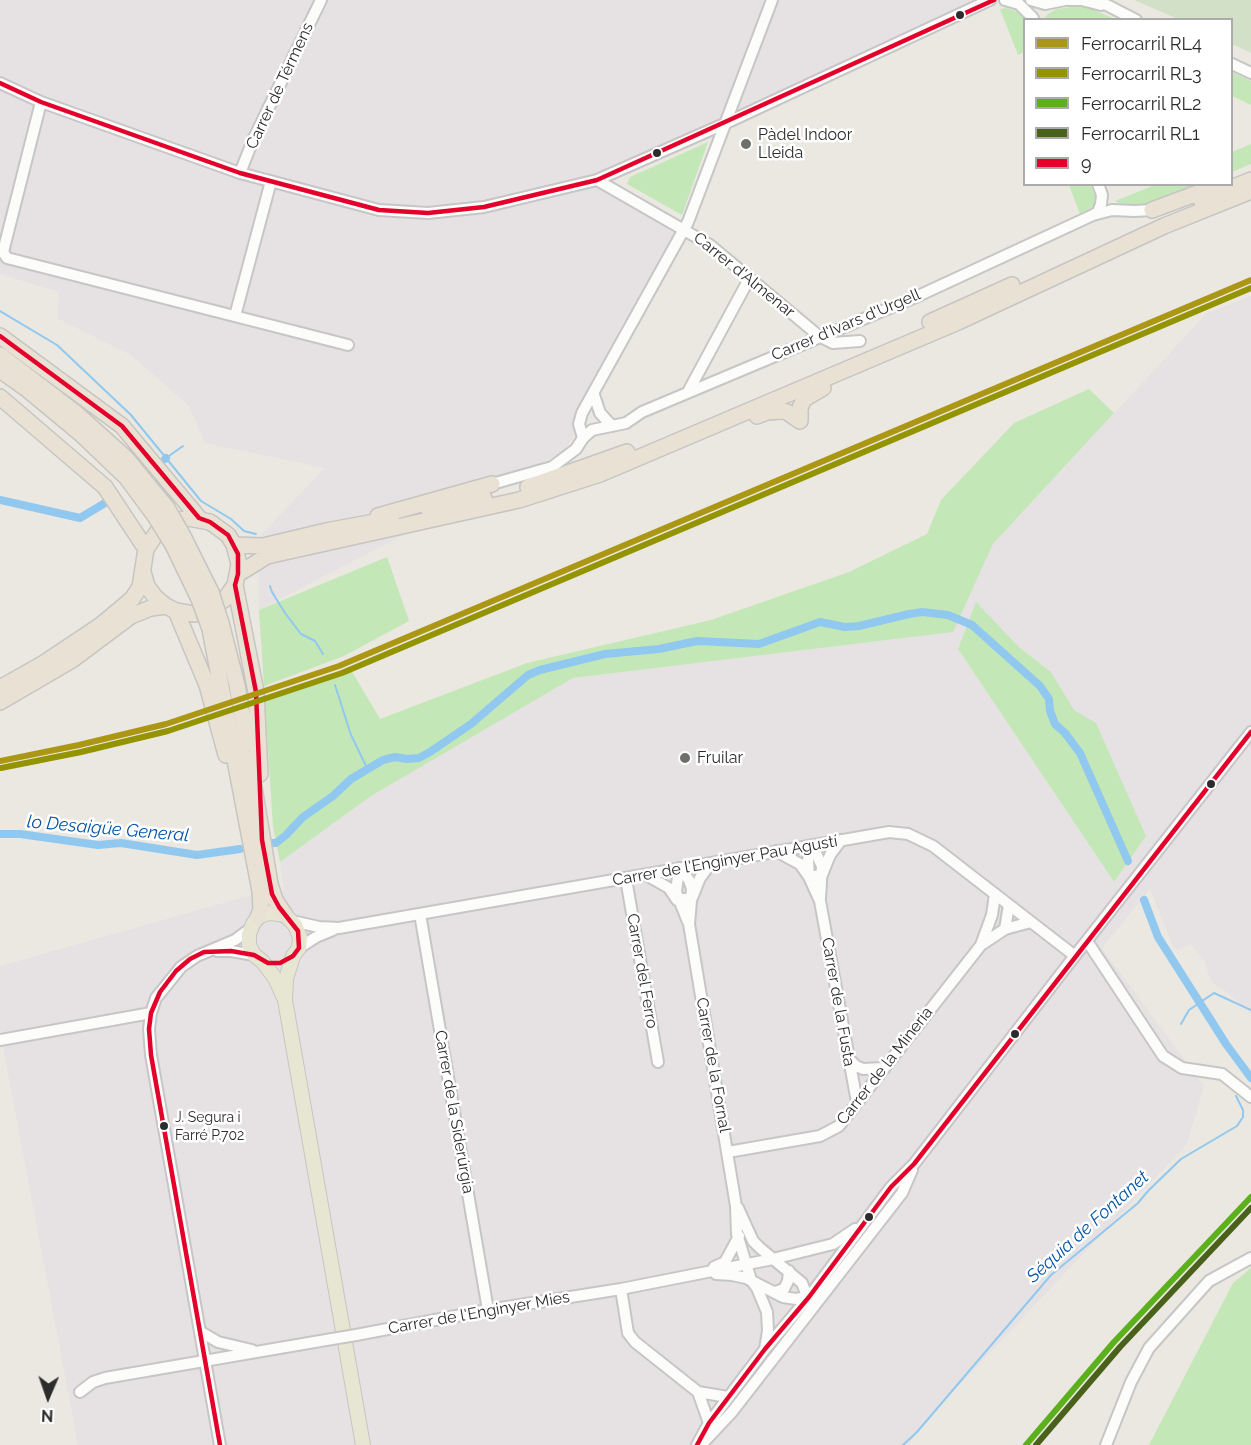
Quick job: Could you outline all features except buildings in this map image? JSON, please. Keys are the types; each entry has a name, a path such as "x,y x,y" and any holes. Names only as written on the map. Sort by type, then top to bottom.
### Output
{"highway":[{"path":"1233,180 1251,173"},
{"path":"326,531 512,492 597,464 881,345 1158,218 1251,180"},
{"path":"1152,210 1215,186"},
{"path":"0,702 72,660 131,616 151,608 194,614 211,609 225,599 237,579 267,556 459,515 563,487 600,474 958,322 1164,226 1251,191"},
{"path":"0,336 122,426 199,518 220,527 234,545 238,554 237,579 256,692 256,841"},
{"path":"0,355 77,414 126,458 178,540 205,596 237,685 260,891 261,910 254,923"},
{"path":"714,426 736,424 773,411 787,412 800,421 800,408 808,395 845,377 855,366"},
{"path":"0,370 81,434 161,512"},
{"path":"0,397 105,487 146,549"},
{"path":"234,545 263,546 326,531 492,484"},
{"path":"0,688 44,663 101,625 132,599 140,588 146,549 151,539 167,524 177,520 199,518"},
{"path":"143,572 151,591 171,609 207,685 272,894 288,918"},
{"path":"216,626 224,699 256,841"}],"main road":[{"path":"285,1000 275,978 249,945 254,923 272,913 288,918 298,931 296,952 286,979 285,1000 363,1445"},
{"path":"258,958 280,963 296,952"}],"street":[{"name":"Carrer de Térmens","path":"240,173 253,140 321,0"},
{"path":"583,438 580,418 685,229 772,0"},
{"path":"0,83 41,102 240,173 379,210 428,213 484,207 597,180 724,124 991,0"},
{"path":"1005,0 1019,4 1034,18"},
{"path":"1030,0 1035,18"},
{"path":"1030,0 1039,3 1082,0 1109,7"},
{"path":"1097,0 1132,18"},
{"path":"1036,18 1043,10 1060,1"},
{"path":"1233,64 1251,73"},
{"path":"41,102 3,255 21,262 348,345"},
{"name":"Carrer d'Almenar","path":"597,180 710,245 819,336 833,343 860,341"},
{"path":"235,315 271,181"},
{"path":"1100,190 1111,204 1125,210"},
{"path":"1093,215 1100,209 1100,190"},
{"name":"Carrer d'Ivars d'Urgell","path":"492,484 552,467 576,449 592,430 626,423 642,412 918,296 1093,215 1112,210 1134,212 1152,210"},
{"path":"688,392 749,279"},
{"path":"594,395 600,413 612,426"},
{"path":"697,1445 709,1423 765,1349 808,1298 891,1187 914,1164 1251,732"},
{"name":"Carrer de l'Enginyer Pau Agustí","path":"288,918 319,927 339,928 889,832 908,834 933,846 1075,956"},
{"name":"Carrer de la Fusta","path":"822,875 830,855 841,840"},
{"name":"Carrer de la Fusta","path":"812,845 821,861 820,901"},
{"name":"Carrer de la Fusta","path":"810,877 808,860 812,845"},
{"name":"Carrer de la Fusta","path":"776,851 800,864 810,877 820,901 857,1102"},
{"name":"Carrer de la Fornal","path":"692,898 700,878 711,863"},
{"name":"Carrer de la Fornal","path":"679,868 691,884 689,924 728,1152 738,1237 751,1280 767,1312 768,1331 765,1349"},
{"name":"Carrer de la Fornal","path":"677,900 676,885 679,868"},
{"name":"Carrer de la Fornal","path":"646,875 669,888 689,924"},
{"path":"810,877 822,875"},
{"name":"Carrer del Ferro","path":"626,879 658,1062"},
{"name":"Carrer de la Mineria","path":"981,945 992,915 995,894"},
{"path":"677,900 692,898"},
{"path":"992,915 1009,905"},
{"path":"1005,929 1009,905"},
{"name":"Carrer de la Siderúrgia","path":"420,914 488,1310"},
{"name":"Carrer de la Mineria","path":"728,1152 820,1136 839,1126 981,945 1005,929 1031,922"},
{"path":"220,1445 149,1044 151,1013 156,998 171,977 190,959 229,943 254,923"},
{"name":"Carrer de l'Enginyer Pau Agustí","path":"296,952 316,938 339,928"},
{"path":"1087,941 1163,1056 1182,1068 1222,1074 1251,1097"},
{"path":"204,952 231,951 258,958"},
{"path":"0,1040 151,1013"},
{"path":"848,1058 863,1069 883,1068"},
{"path":"701,1445 732,1412 902,1193 914,1164"},
{"name":"Carrer de la Fornal","path":"736,1206 760,1248 802,1283 808,1298 809,1314"},
{"name":"Carrer de l'Enginyer Mies","path":"80,1392 93,1382 105,1378 488,1310 621,1289 772,1259 833,1244 863,1224"},
{"path":"698,1274 725,1262 738,1237 750,1234"},
{"path":"1106,1445 1131,1382 1149,1348 1209,1281 1251,1258"},
{"path":"775,1292 784,1288 788,1281 789,1271"},
{"name":"Carrer de l'Enginyer Mies","path":"698,1274 732,1275 751,1280 783,1297 796,1299 808,1298 825,1292"},
{"path":"621,1289 628,1333 635,1342 698,1392 728,1397"},
{"name":"Carrer de l'Enginyer Mies","path":"201,1332 229,1346 261,1351"},
{"path":"698,1392 709,1423"}],"shaded area":[{"path":"0,0 981,0 567,187 597,180 685,229 565,451 259,610 258,538 325,468 205,443 189,406 131,355 57,318 59,292 0,274"},
{"path":"1251,296 1251,1014 1227,992 1211,982 1204,960 1191,944 1178,950 1173,946 1150,889 1102,948 1204,1086 1187,1144 934,1412 908,1445 78,1445 0,1031 0,966 241,898 284,891 280,862 371,796 573,678 952,632 993,544 1207,313","holes":["976,603 1019,647 1048,669 1074,710 1096,724 1146,836 1114,882 958,649"]}],"green space":[{"path":"1134,0 1251,0 1251,53 1233,44 1233,18 1176,18"},
{"path":"1086,7 1113,18 1045,18 1057,9"},
{"path":"1006,8 1021,13 1026,18 1023,18 1023,52 1018,55 1000,9"},
{"path":"1233,72 1251,81 1251,105 1233,96"},
{"path":"708,142 682,215 627,184 630,177"},
{"path":"1251,144 1251,164 1233,172 1233,152"},
{"path":"1069,186 1090,186 1095,196 1094,206 1080,214"},
{"path":"1152,186 1198,186 1139,206 1124,206 1115,201"},
{"path":"1089,389 1114,413 993,544 953,632 573,678 371,796 280,862 273,827 265,702 351,670 380,719 527,663 711,620 849,572 927,534 941,500 1014,423"},
{"path":"387,557 409,621 344,656 264,686 259,610"},
{"path":"976,602 1019,647 1051,672 1074,710 1096,723 1146,836 1114,882 958,649"},
{"path":"1251,1268 1251,1445 1149,1445 1233,1283"}],"waterway":[{"path":"0,311 57,345 131,415 201,501 231,519 244,531 256,534"},
{"path":"166,458 183,446"},
{"path":"0,500 80,518 105,503"},
{"path":"270,586 285,613 301,634 315,641 323,654"},
{"path":"272,843 276,843 286,835 303,817 333,796 351,779 383,760 395,757 419,758 430,752 471,724 528,675 540,670 605,654 659,649 697,641 759,644 820,622 845,627 859,626 922,612 948,615 972,625 1040,686 1049,699 1050,711 1055,724 1080,753 1128,861"},
{"path":"335,685 351,735 368,770"},
{"name":"lo Desaigüe General","path":"0,834 20,834 98,845 121,843 197,855 240,849"},
{"path":"1144,900 1158,937 1226,1044 1251,1078"},
{"name":"Séquia de Fontanet","path":"1181,1024 1189,1010 1214,993 1251,1010"},
{"name":"Séquia de Fontanet","path":"903,1445 917,1432 1051,1275 1138,1203 1181,1159 1237,1126 1243,1117 1243,1110 1236,1096"}],"rail line":[{"name":"RL4","path":"0,761 166,724 339,666 1251,280"},
{"name":"RL3","path":"1,768 168,731 342,673 1251,288"},
{"name":"RL2","path":"1026,1445 1114,1342 1251,1197"},
{"name":"RL1","path":"1036,1445 1120,1347 1251,1208"}],"transit line":[{"name":"9","path":"0,83 41,102 240,173 379,210 428,213 484,207 597,180 994,0"},
{"name":"9","path":"0,336 122,426 199,518 210,522 228,535 238,554 238,574 235,585 256,692 262,840 272,894 298,931 299,948 293,956 280,963 268,963 254,955 231,951 204,952 190,959 176,971 160,992 151,1013 149,1029 151,1055 220,1445"},
{"name":"9","path":"697,1445 709,1423 765,1349 809,1297 891,1187 914,1164 1251,732"}],"place":[{"name":"Pàdel Indoor Lleida","path":"746,144"},
{"name":"Fruilar","path":"685,758"},
{"name":"J. Segura i Farré P.702","path":"164,1126"}]}
